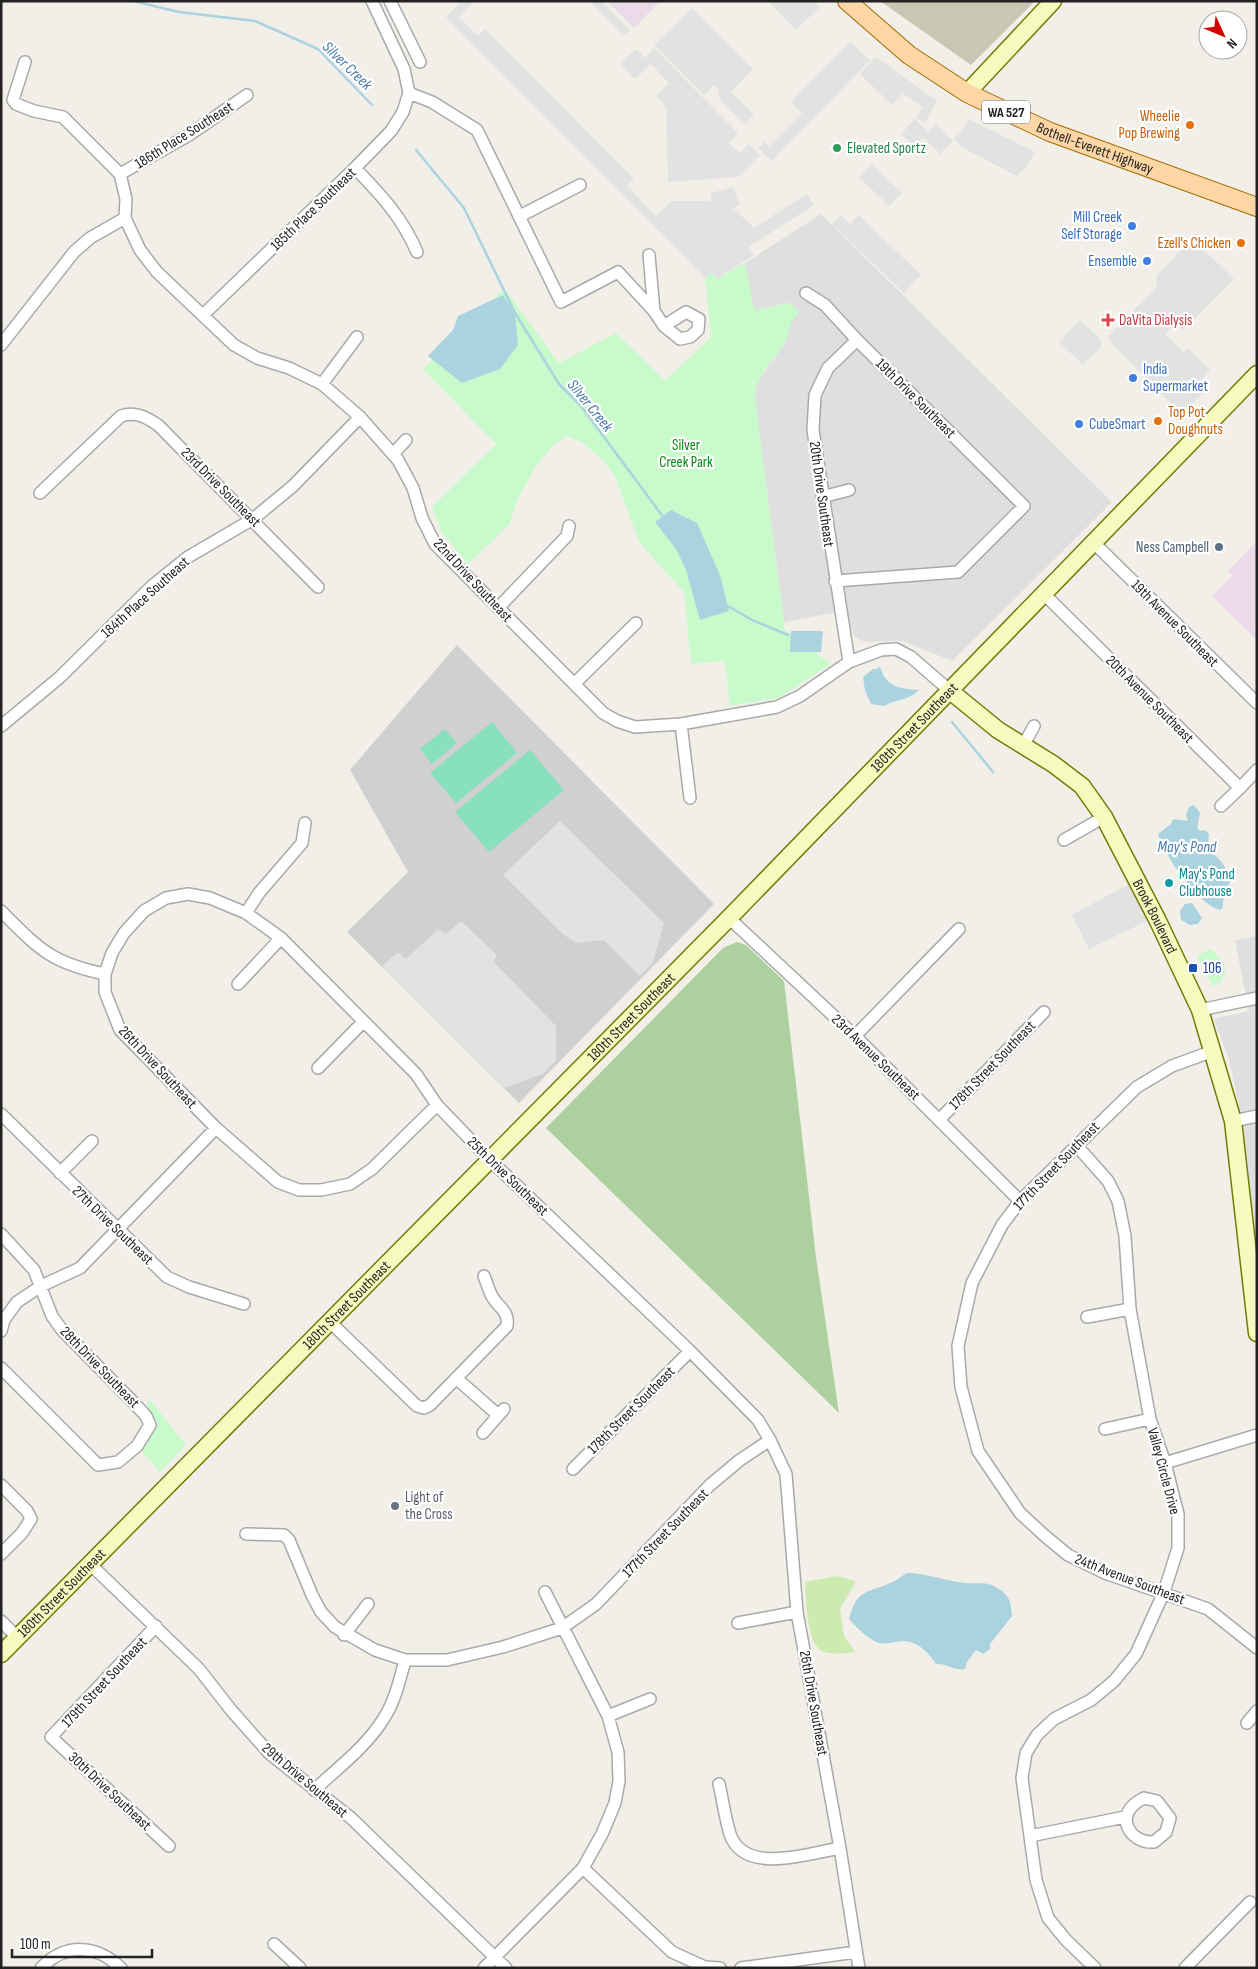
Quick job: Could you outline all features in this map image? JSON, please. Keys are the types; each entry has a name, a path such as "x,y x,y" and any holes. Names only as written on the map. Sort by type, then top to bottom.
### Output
{"main road":[{"name":"Bothell-Everett Highway","path":"846,1 909,55 966,93 1050,132 1257,207"}],"street":[{"path":"372,1 404,69 409,93 432,102 477,130 561,302 618,272 654,311 664,326"},
{"path":"390,1 420,62"},
{"path":"966,93 1053,1"},
{"path":"386,32 402,25"},
{"path":"25,62 13,100 16,104 34,111 63,117 120,174"},
{"name":"185th Place Southeast","path":"202,315 391,131 403,112 409,93"},
{"name":"186th Place Southeast","path":"120,174 189,135 248,95"},
{"path":"355,168 391,206 409,234 417,252"},
{"name":"22nd Drive Southeast","path":"120,174 126,199 125,218 140,250 157,272 234,345 257,358 289,368 322,384 360,417 393,454 413,488 422,518 435,544 603,713 618,722 634,727 681,724 777,708 800,696 849,662 881,650 896,649 911,658 949,690"},
{"path":"520,216 580,185"},
{"path":"4,337 74,252 90,238 125,218"},
{"path":"649,255 654,311"},
{"name":"19th Drive Southeast","path":"806,293 825,305 857,340 1024,506 958,572 836,581"},
{"path":"322,384 357,337"},
{"name":"20th Drive Southeast","path":"849,662 813,430 816,395 828,368 857,340"},
{"name":"180th Street Southeast","path":"1,1654 488,1159 729,918 1257,374"},
{"name":"23rd Drive Southeast","path":"40,493 121,416 132,414 147,417 158,425 253,519 318,587"},
{"name":"184th Place Southeast","path":"1,726 59,678 152,586 188,557 253,519 293,486 360,417"},
{"path":"393,454 406,440"},
{"path":"822,497 849,490"},
{"path":"498,608 567,536 569,526"},
{"name":"19th Avenue Southeast","path":"1094,543 1257,703"},
{"name":"20th Avenue Southeast","path":"1044,594 1240,788"},
{"path":"574,684 636,623"},
{"name":"Brook Boulevard","path":"949,690 998,730 1082,786 1104,817 1158,921 1200,1010 1233,1121 1257,1333"},
{"path":"681,724 690,798"},
{"path":"1023,746 1034,726"},
{"path":"1221,806 1257,770"},
{"path":"1064,840 1104,817"},
{"path":"246,912 259,893 302,843 305,823"},
{"name":"25th Drive Southeast","path":"105,974 112,954 124,933 144,911 166,898 188,894 210,898 246,912 281,938 416,1074 436,1105 488,1159 690,1351 758,1420 770,1440"},
{"path":"1,911 47,954 76,968 105,974"},
{"name":"23rd Avenue Southeast","path":"729,918 855,1036 1020,1200"},
{"path":"855,1036 959,929"},
{"path":"238,984 281,938"},
{"name":"26th Drive Southeast","path":"105,974 105,992 120,1030 216,1128 278,1182 299,1190 316,1190 350,1184 372,1170 436,1105"},
{"path":"1200,1010 1257,998"},
{"name":"178th Street Southeast","path":"940,1119 1044,1012"},
{"path":"318,1068 363,1022"},
{"name":"177th Street Southeast","path":"978,1451 961,1387 958,1346 972,1282 1002,1225 1020,1200 1137,1087 1172,1066 1213,1051"},
{"name":"27th Drive Southeast","path":"1,1114 167,1277 189,1288 244,1304"},
{"path":"1233,1121 1257,1116"},
{"path":"1,1331 4,1320 17,1302 41,1286 80,1268 216,1128"},
{"path":"60,1173 92,1141"},
{"name":"Valley Circle Drive","path":"1030,1836 1022,1778 1026,1753 1037,1735 1054,1719 1091,1700 1114,1681 1136,1654 1164,1592 1178,1548 1178,1514 1165,1463 1150,1419 1130,1309 1125,1236 1118,1201 1108,1182 1077,1146"},
{"name":"28th Drive Southeast","path":"1,1234 34,1270 52,1316 62,1330 146,1416 150,1425 137,1446 118,1462 98,1465 1,1368"},
{"path":"329,1322 417,1406 424,1408 430,1405 507,1326 508,1319 505,1310 494,1299 484,1276"},
{"path":"1087,1317 1130,1309"},
{"name":"178th Street Southeast","path":"573,1469 690,1351"},
{"path":"456,1378 501,1412 483,1433"},
{"path":"1105,1429 1150,1419"},
{"path":"1165,1463 1257,1435"},
{"name":"26th Drive Southeast","path":"770,1440 786,1474 797,1612 840,1848 859,1968"},
{"name":"177th Street Southeast","path":"246,1534 284,1535 290,1540 321,1612 344,1635 376,1650 405,1660 447,1660 503,1647 562,1628 596,1604 710,1485 740,1460 770,1440"},
{"name":"24th Avenue Southeast","path":"978,1451 1020,1513 1068,1555 1105,1572 1208,1609 1257,1648"},
{"path":"1,1485 27,1511 31,1519 22,1533 1,1554"},
{"name":"29th Drive Southeast","path":"90,1564 199,1669 231,1710 270,1754 351,1818 506,1968"},
{"path":"484,1968 583,1868 602,1834 616,1796 619,1781 618,1752 608,1716 545,1592"},
{"path":"344,1635 368,1604"},
{"path":"738,1623 797,1612"},
{"path":"1,1621 17,1638"},
{"name":"179th Street Southeast","path":"51,1737 156,1626"},
{"path":"314,1790 374,1733 386,1716 398,1688 405,1660"},
{"path":"608,1716 650,1699"},
{"path":"1247,1723 1257,1711"},
{"name":"30th Drive Southeast","path":"51,1737 169,1846"},
{"path":"719,1784 731,1836 741,1849 754,1857 773,1860 840,1848"},
{"path":"1095,1968 1066,1940 1048,1918 1036,1880 1030,1836 1125,1817"},
{"path":"583,1868 672,1952 705,1967 720,1968"},
{"path":"1186,1968 1250,1902"},
{"path":"274,1944 300,1968"},
{"path":"41,1968 50,1958 66,1951 85,1948 105,1955 121,1968"},
{"path":"742,1968 856,1952"}],"shaded area":[{"path":"462,1 475,1 459,17 478,36 485,29 634,179 627,186 656,216 672,201 711,201 711,193 734,187 739,205 733,208 754,228 807,194 814,205 749,247 754,255 717,279 712,272 705,278 446,17"},
{"path":"589,1 601,1 630,30 623,36"},
{"path":"607,1 660,1 634,28"},
{"path":"768,1 814,1 820,7 796,30"},
{"path":"880,1 1035,1 971,65"},
{"path":"692,8 753,69 731,92 754,115 745,124 720,100 718,89 714,85 704,95 654,45"},
{"path":"850,42 870,60 772,161 758,148 764,142 769,146 802,113 791,102"},
{"path":"654,48 738,133 729,143 740,153 749,144 760,155 738,177 668,182 666,107 656,96 669,83 651,64 635,79 620,64 636,49 645,58"},
{"path":"876,57 937,101 925,123 916,118 923,107 903,94 892,105 860,74"},
{"path":"915,119 928,132 936,124 953,141 940,154 923,138 914,147 901,134"},
{"path":"969,119 1035,152 1029,164 1017,176 963,148 954,139 963,130"},
{"path":"872,164 902,193 889,206 859,177"},
{"path":"821,214 1112,502 952,661 903,641 865,642 858,639 854,635 845,611 784,622 755,400 756,384 785,343 790,322 799,312 790,303 754,310 745,263"},
{"path":"841,215 850,224 859,215 921,275 904,293 832,224"},
{"path":"1198,233 1203,238 1198,244 1234,279 1183,330 1176,323 1165,334 1183,352 1188,348 1210,370 1195,386 1203,394 1182,414 1111,343 1108,337 1157,286 1156,276"},
{"path":"1080,320 1100,339 1101,347 1083,365 1059,342"},
{"path":"1257,541 1257,640 1212,596 1232,576 1228,571"},
{"path":"457,645 714,904 519,1103 347,932 408,872 350,770"},
{"path":"560,821 664,923 653,962 640,976 604,940 576,943 564,935 503,875"},
{"path":"1129,884 1147,921 1089,949 1072,915"},
{"path":"461,921 497,955 493,961 556,1026 556,1060 543,1074 504,1088 382,966 398,952 406,959 438,929 446,934"},
{"path":"1257,936 1257,1269 1240,1111 1229,1059 1214,1019 1249,1011 1235,940"}],"green space":[{"name":"Silver Creek Park","path":"745,263 754,310 791,303 799,312 791,325 784,344 761,375 755,400 785,630 831,664 779,698 730,706 725,661 691,664 684,592 639,542 615,476 603,460 582,442 566,436 551,447 534,469 517,500 509,525 468,564 442,533 432,507 496,444 423,369 504,288 559,363 616,333 665,381 711,337 705,278 712,272 717,279"},
{"path":"492,722 517,753 456,803 430,773"},
{"path":"445,729 457,743 432,764 420,749"},
{"path":"530,750 564,790 489,852 455,812"},
{"path":"737,942 746,945 784,981 816,1257 839,1413 546,1128 723,948"},
{"path":"1211,949 1219,957 1226,970 1221,982 1213,986 1197,956"},
{"path":"150,1400 186,1445 160,1472 139,1448 154,1427 153,1417 146,1403"},
{"path":"837,1576 856,1581 840,1609 844,1636 855,1652 835,1654 824,1652 818,1648 810,1632 805,1582"}],"water":[{"path":"503,295 515,313 518,345 500,369 462,383 428,356 453,330 458,316"},
{"path":"671,510 697,523 720,575 729,611 700,620 686,570 676,549 655,522"},
{"path":"791,631 823,631 821,652 790,652"},
{"path":"873,669 878,669 895,686 919,690 912,695 884,706 871,704 865,691 863,677"},
{"name":"May's Pond","path":"1194,805 1200,813 1197,828 1200,831 1205,830 1209,834 1207,851 1220,860 1225,867 1227,875 1232,878 1223,901 1223,907 1220,910 1202,899 1183,878 1167,854 1158,834 1171,824 1173,819 1188,821 1186,815 1189,807"},
{"path":"1192,903 1202,918 1198,924 1190,925 1181,920 1180,911 1185,904"},
{"path":"907,1573 958,1582 992,1585 1007,1596 1012,1616 990,1644 990,1649 983,1654 976,1650 967,1662 965,1669 936,1664 926,1651 908,1641 879,1643 863,1633 849,1619 852,1609 855,1602 863,1594 892,1582"}],"waterway":[{"name":"Silver Creek","path":"133,1 179,12 255,21 318,49 372,105"},
{"name":"Silver Creek","path":"416,150 464,208 515,313 559,384 581,406 664,518"},
{"name":"Silver Creek","path":"726,605 752,620 788,635"},
{"name":"Silver Creek","path":"879,668 882,675"},
{"name":"Silver Creek","path":"952,722 993,772"}],"place":[{"name":"Wheelie Pop Brewing","path":"1190,125"},
{"name":"Elevated Sportz","path":"837,148"},
{"name":"Mill Creek Self Storage","path":"1132,226"},
{"name":"Ezell's Chicken","path":"1241,243"},
{"name":"Ensemble","path":"1147,261"},
{"name":"DaVita Dialysis","path":"1108,320"},
{"name":"India Supermarket","path":"1133,378"},
{"name":"Top Pot Doughnuts","path":"1158,421"},
{"name":"CubeSmart","path":"1079,424"},
{"name":"Ness Campbell","path":"1219,547"},
{"name":"May's Pond Clubhouse","path":"1169,883"},
{"name":"106","path":"1193,968"},
{"name":"Light of the Cross","path":"395,1506"}]}
